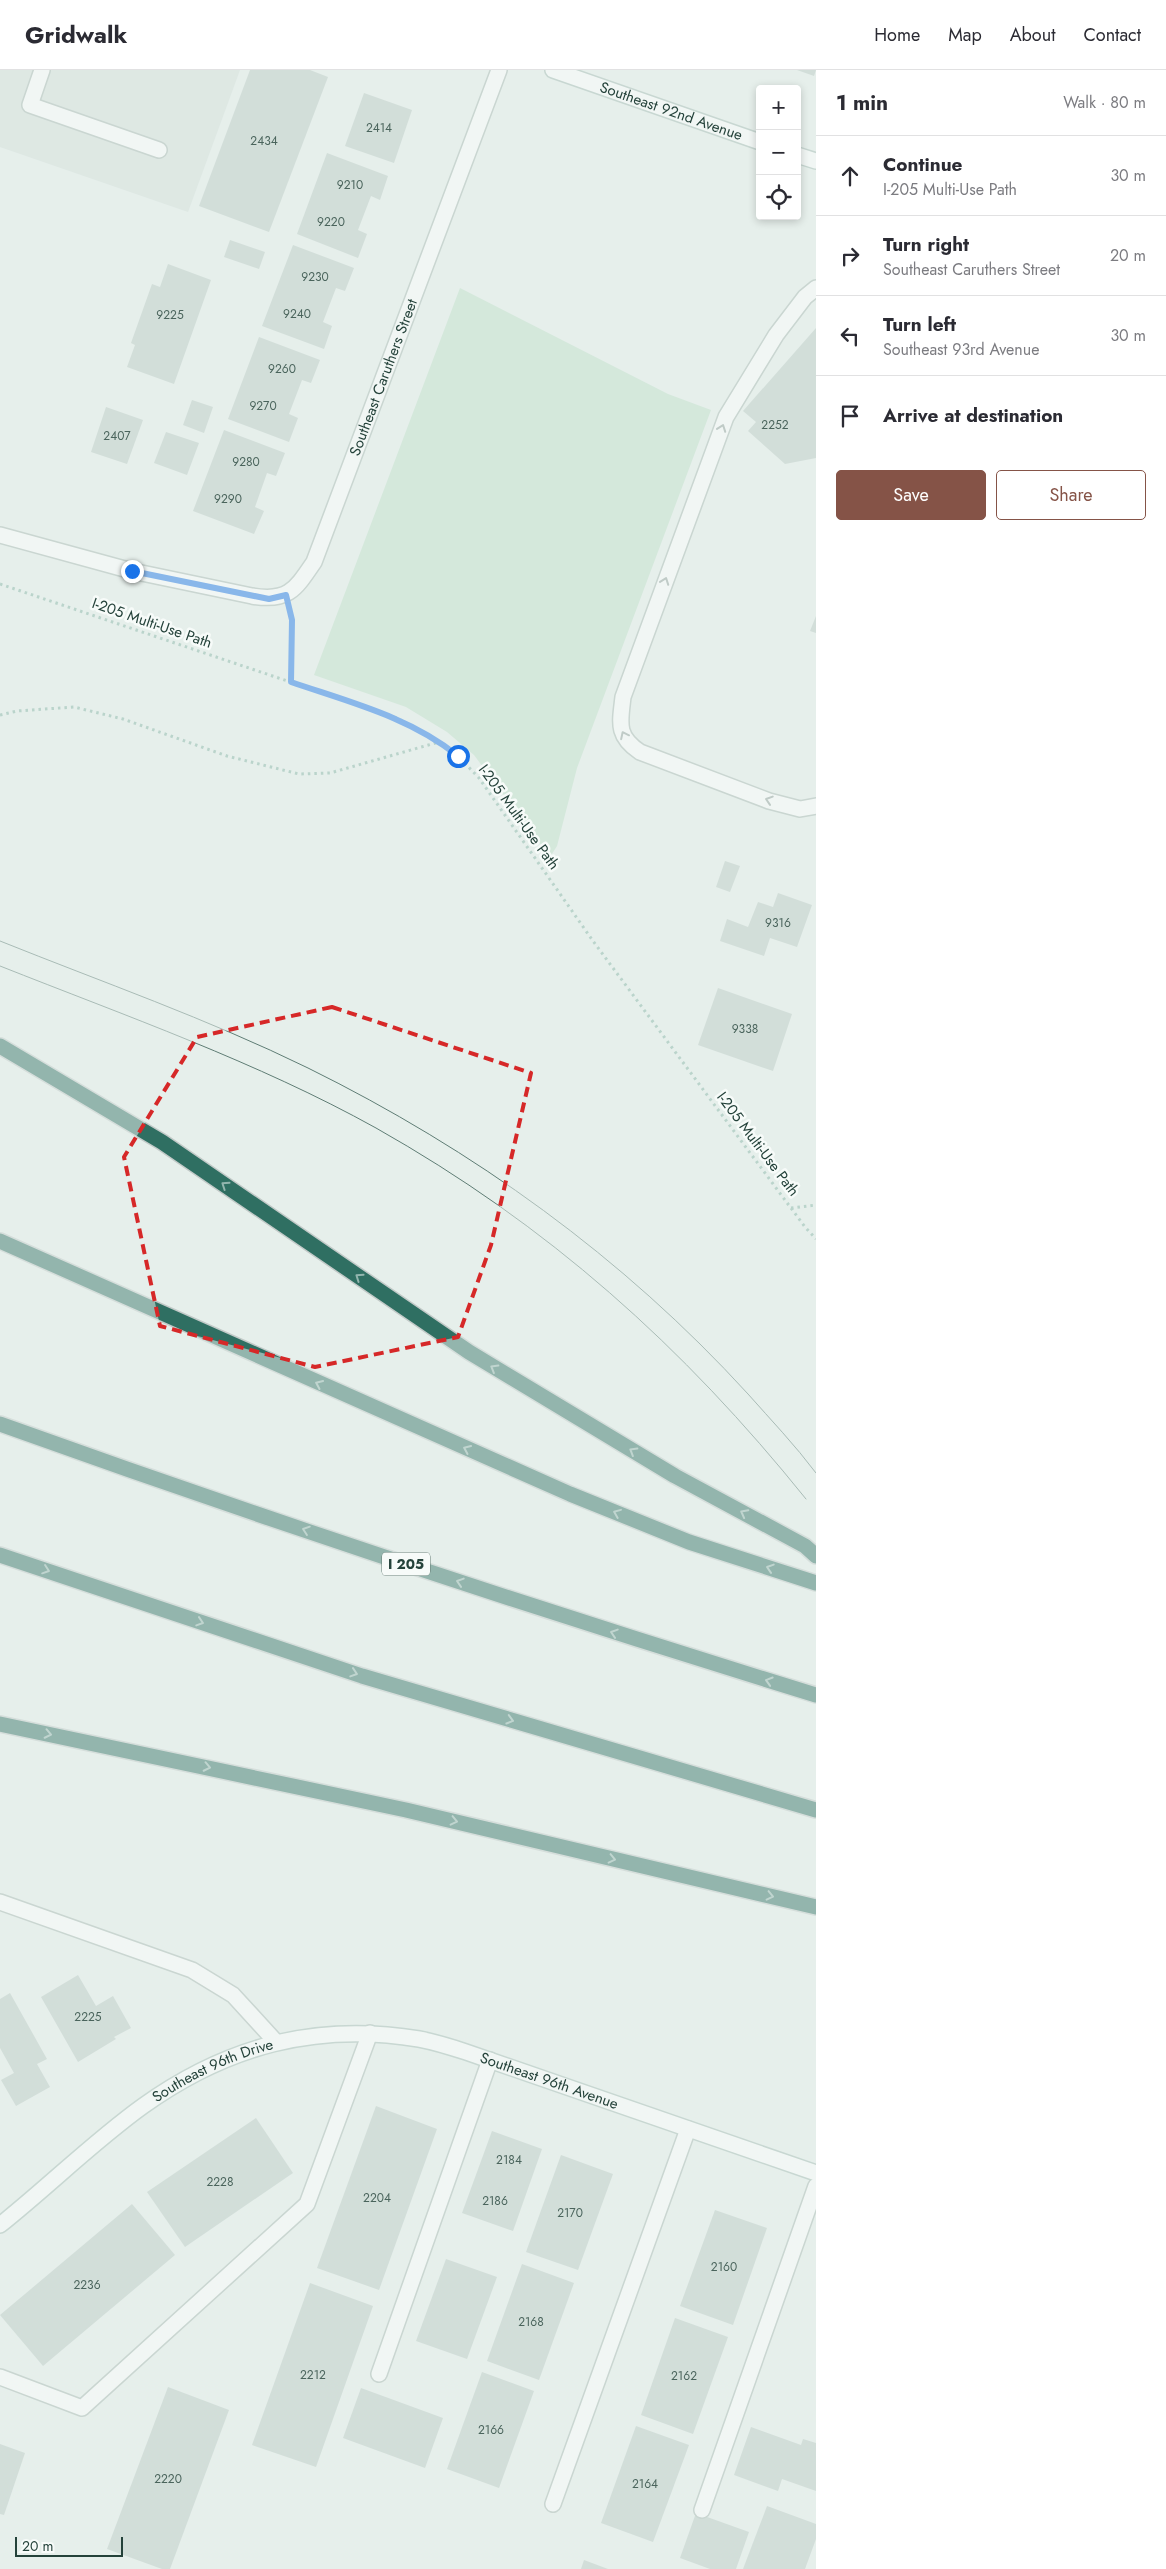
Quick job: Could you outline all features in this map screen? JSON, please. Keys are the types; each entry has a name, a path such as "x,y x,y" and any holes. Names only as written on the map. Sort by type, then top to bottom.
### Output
{"highway":[{"path":"0,1046 162,1142 469,1352 675,1476 805,1546 816,1556"},
{"path":"0,1241 570,1494 689,1542 816,1583"},
{"name":"I 205","path":"0,1424 370,1553 625,1636 816,1695"},
{"path":"0,1555 362,1676 816,1810"},
{"path":"0,1724 406,1810 816,1907"}],"street":[{"path":"42,70 30,105 159,150"},
{"name":"Southeast Caruthers Street","path":"286,595 298,585 314,562 499,70"},
{"name":"Southeast 92nd Avenue","path":"553,70 756,141"},
{"path":"801,156 816,161"},
{"path":"816,288 805,297 776,335 726,417 623,697 620,728 628,744 640,752 769,801 800,809 816,806"},
{"path":"0,535 150,575 269,599 286,595"},
{"name":"Southeast 96th Drive","path":"0,1902 192,1970 233,1995 276,2042 226,2058 184,2079 112,2131 0,2225"},
{"path":"0,2377 82,2408 307,2204 370,2033"},
{"name":"Southeast 96th Avenue","path":"276,2042 317,2035 370,2033 421,2039 490,2060 816,2173"},
{"path":"379,2374 490,2060"},
{"path":"553,2504 688,2128"},
{"path":"702,2510 816,2186"}],"path":[{"name":"I-205 Multi-Use Path","path":"0,584 397,718 440,742 458,756 479,778 593,941 816,1239"},
{"path":"286,595 292,620 291,682"},
{"path":"0,715 17,711 74,707 123,719 228,756 299,774 330,773 440,742"},
{"path":"791,1208 816,1204"}],"highlighted area":[{"path":"332,1007 531,1073 491,1245 458,1337 315,1367 160,1326 124,1157 197,1037"}],"shaded area":[{"path":"0,70 240,70 188,212 0,147"}],"green space":[{"path":"460,288 668,394 711,410 577,768 557,846 550,857 474,755 447,732 406,707 314,675"}],"building":[{"path":"250,70 310,70 328,77 269,232 199,206"},
{"path":"797,70 816,70 814,76"},
{"path":"364,93 412,110 394,163 345,146"},
{"path":"327,153 388,176 380,200 371,196 358,230 367,234 358,258 297,234"},
{"path":"230,240 265,252 259,269 224,257"},
{"path":"293,245 354,268 345,291 336,288 323,322 332,326 324,349 262,326"},
{"path":"168,264 211,280 174,384 127,367 135,345 131,343 152,284 160,287"},
{"path":"816,328 816,458 785,464 748,431 756,422 743,411"},
{"path":"259,337 320,360 311,383 302,380 289,414 298,418 289,442 228,419"},
{"path":"192,400 213,407 204,433 183,425"},
{"path":"106,407 143,420 127,464 91,452"},
{"path":"224,430 285,453 276,476 267,473 255,507 264,511 254,534 193,511"},
{"path":"166,432 199,443 187,475 154,463"},
{"path":"816,616 816,633 810,631"},
{"path":"725,861 740,866 730,892 716,887"},
{"path":"778,893 812,905 797,947 770,938 764,956 720,941 727,919 748,927 758,902 773,907"},
{"path":"718,988 792,1014 773,1071 698,1045"},
{"path":"78,1975 96,2006 113,1996 131,2028 114,2037 116,2039 78,2062 41,1997"},
{"path":"10,1993 47,2059 37,2064 50,2087 16,2106 1,2080 14,2073 0,2048 0,1999"},
{"path":"376,2106 437,2129 379,2290 317,2268"},
{"path":"256,2118 293,2173 185,2247 147,2192"},
{"path":"492,2131 542,2149 513,2231 462,2213"},
{"path":"561,2155 613,2174 578,2270 526,2252"},
{"path":"132,2204 175,2255 43,2366 0,2315"},
{"path":"715,2210 767,2228 733,2325 680,2306"},
{"path":"446,2259 497,2277 467,2359 416,2341"},
{"path":"522,2264 574,2283 539,2380 487,2361"},
{"path":"310,2283 373,2306 316,2467 252,2445"},
{"path":"675,2318 728,2337 693,2434 641,2415"},
{"path":"482,2372 534,2391 499,2488 447,2469"},
{"path":"168,2387 229,2410 170,2569 162,2569 107,2549"},
{"path":"361,2388 443,2418 425,2468 343,2438"},
{"path":"636,2426 689,2445 653,2542 601,2523"},
{"path":"751,2427 801,2445 803,2439 816,2443 816,2491 782,2479 778,2491 734,2475"},
{"path":"0,2444 25,2453 4,2515 0,2514"},
{"path":"767,2506 816,2524 816,2539 805,2569 743,2569"},
{"path":"696,2513 749,2532 736,2569 710,2569 680,2558"},
{"path":"584,2560 608,2569 581,2569"}],"tram line":[{"path":"0,941 193,1017 270,1050 369,1100 429,1134 487,1171 543,1210 598,1252 650,1297 700,1344 748,1394 816,1473"},
{"path":"0,966 191,1041 331,1104 376,1128 439,1166 498,1205 609,1292 661,1340 711,1390 806,1499"}],"route":[{"path":"132,571 269,599 286,595 292,620 291,682 397,718 440,742 458,756"}]}
